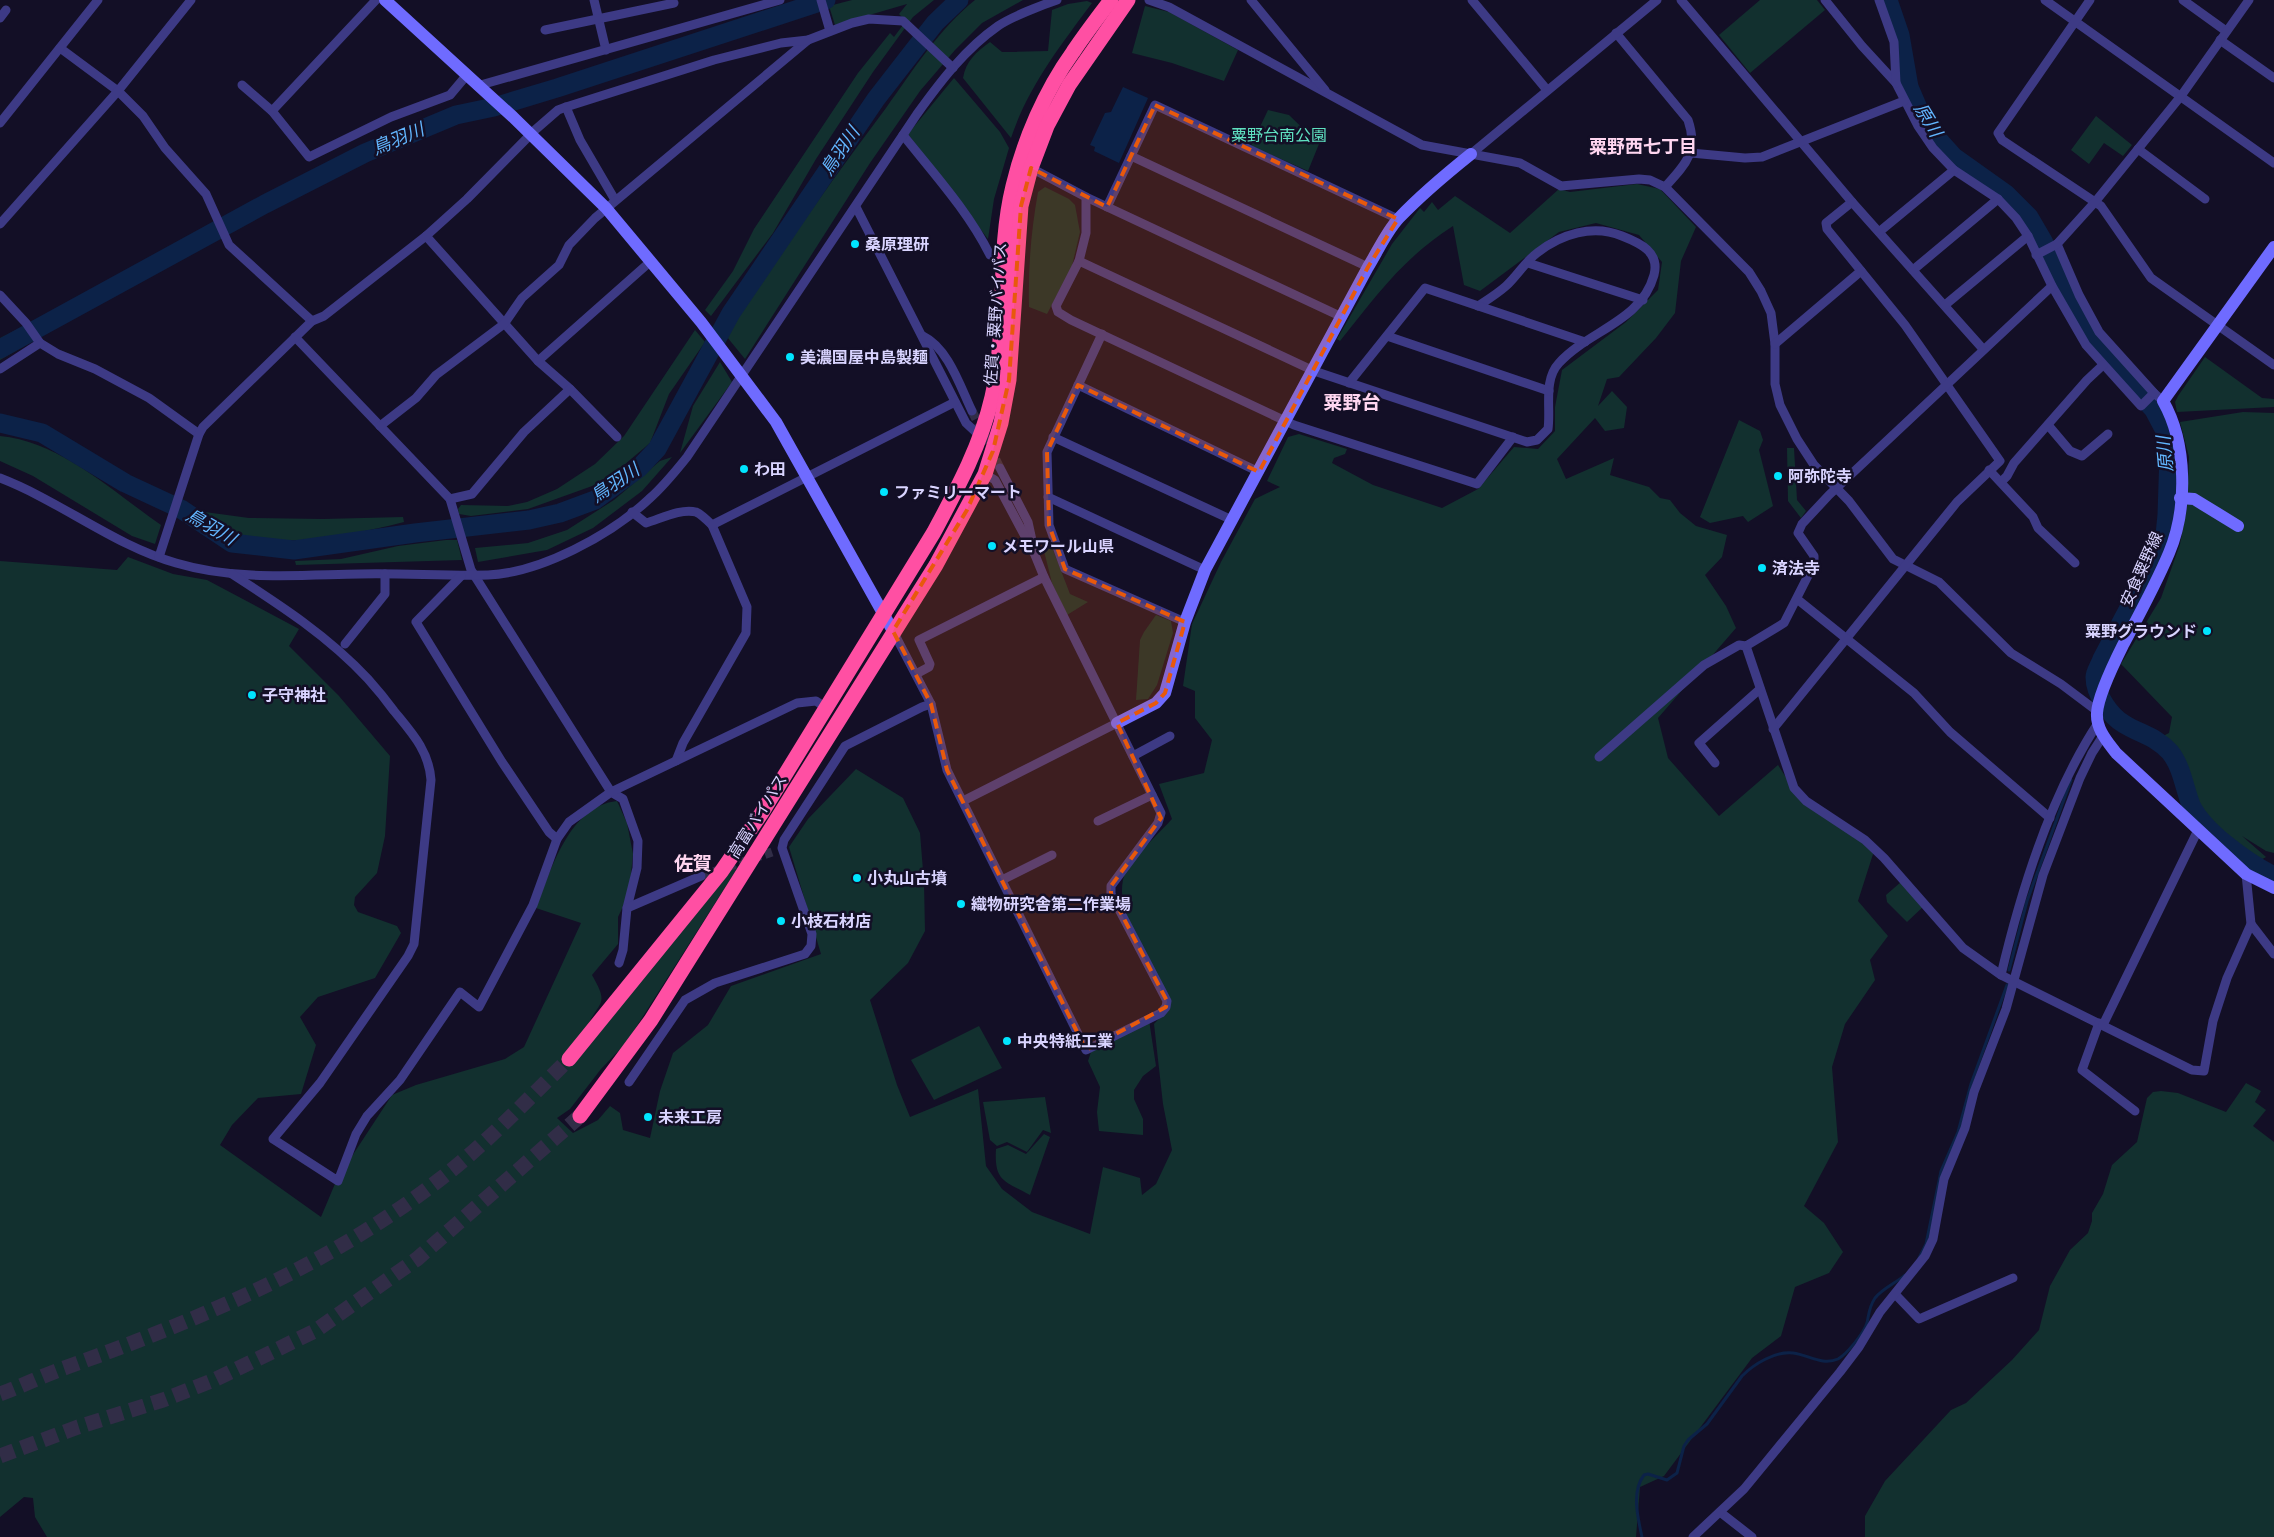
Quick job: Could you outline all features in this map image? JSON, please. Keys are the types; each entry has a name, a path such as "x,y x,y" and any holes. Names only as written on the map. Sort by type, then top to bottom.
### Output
{"highway":[{"name":"佐賀・粟野バイパス","path":"883,616 951,502 980,436 993,388 999,345 1002,259 1006,218 1013,186 1036,119 1072,53 1111,0"},
{"name":"佐賀・粟野バイパス","path":"893,631 936,565 985,474 1001,423 1009,380 1021,206 1031,168 1047,126 1069,85 1128,0"},
{"name":"高富バイパス","path":"569,1059 720,872 761,814 883,616"},
{"name":"高富バイパス","path":"580,1116 651,1020 893,631"}],"street":[{"path":"0,124 98,0"},
{"path":"0,224 118,91 191,0"},
{"path":"272,112 376,0"},
{"path":"385,0 479,88 513,117 530,135 611,204"},
{"path":"594,0 606,50"},
{"path":"479,88 780,0"},
{"path":"821,0 828,27"},
{"path":"0,478 27,488 121,539 176,564 232,574 461,576 473,572 489,574 535,566 563,555 595,538 655,494 687,457 741,373 856,207 950,65 999,25 1057,0"},
{"path":"1251,0 1328,94"},
{"path":"1472,0 1547,90"},
{"path":"963,801 1156,704 1165,693 1185,622 1205,570 1287,422 1368,268 1398,219 1446,174 1657,0"},
{"path":"1681,0 1852,202 1984,349"},
{"path":"1825,0 1862,46 1896,82 1904,100 1933,148 1954,170 1998,199 2016,218 2040,253 2052,286 2086,345 2141,406 2156,396 2218,325 2274,246"},
{"path":"1879,0 1894,42 1896,82"},
{"path":"2045,0 2274,163"},
{"path":"2090,0 1998,133 2002,140 2101,206 2151,278 2274,365"},
{"path":"2183,0 2226,31"},
{"path":"2040,253 2055,245 2095,202 2181,96 2248,0"},
{"path":"1155,1 1422,145 1520,162 1561,186 1639,179 1650,180 1665,187 1749,272 1771,313 1775,344 1774,384 1780,405 1797,439 1814,465 1850,501 1893,559 1939,582 2011,653 2061,684 2098,713 2103,736 2116,753 2246,874 2274,888"},
{"path":"545,30 674,3"},
{"path":"0,18 6,10"},
{"path":"380,426 416,398 436,376 504,324 522,298 559,265 569,245 611,204 808,40 828,27 869,19 903,21 950,65"},
{"path":"1616,33 1688,120 1692,131 1691,153 1685,164 1665,187"},
{"path":"160,556 199,434 312,321 324,316 426,236 467,199 530,135 558,110 714,60 781,43 808,40"},
{"path":"2220,40 2274,78"},
{"path":"60,48 118,91 143,116 165,148 206,194 229,245 312,321"},
{"path":"242,85 272,112 309,157 391,117 450,95 466,76"},
{"path":"1691,153 1755,158 1904,100"},
{"path":"1107,207 1154,105 1398,219"},
{"path":"566,106 611,204 651,261 741,373 776,422 893,631 931,704 947,770 1086,1050 1161,1013 1166,1007 1167,1001 1111,894 1111,886 1161,818 1152,795 1044,577 1035,555 995,480 985,474"},
{"path":"904,135 978,233 990,255 1002,259"},
{"path":"2138,149 2205,199"},
{"path":"1131,156 1368,268"},
{"path":"1031,168 1107,207 1342,316"},
{"path":"1879,232 1954,170"},
{"path":"1086,197 1086,233 1079,261 1056,306 1058,312 1287,422 1477,484 1513,437"},
{"path":"1913,270 1998,199"},
{"path":"1773,729 1957,502 2000,461 1905,325 1826,229 1826,223 1852,202"},
{"path":"856,207 966,423 980,436"},
{"path":"1079,261 1314,371 1527,442 1537,440 1548,429 1550,376 1558,363 1585,342 1631,313 1643,300 1650,288 1655,268 1654,257 1642,244 1615,233 1585,230 1565,236 1536,253 1506,286 1478,306"},
{"path":"426,236 538,361 570,389 617,437"},
{"path":"1945,305 2028,236"},
{"path":"2055,245 2078,295 2099,332 2156,396"},
{"path":"538,361 651,261"},
{"path":"1528,262 1643,300"},
{"path":"1775,344 1861,271"},
{"path":"1599,758 1704,665 1740,645 1746,646 1784,623 1814,564 1814,556 1798,533 1802,524 1946,384 2052,286"},
{"path":"1349,383 1424,288 1585,342"},
{"path":"0,295 26,323 40,343 58,354 95,369 149,398 199,434"},
{"path":"1102,334 1047,452 1049,525 1065,569 1185,622"},
{"path":"923,336 933,341 942,354 972,411"},
{"path":"1387,336 1549,391"},
{"path":"295,338 450,499 473,572 611,792 623,800 638,841 637,868 627,908 623,950 619,963"},
{"path":"0,369 40,343"},
{"path":"2001,482 2007,476 2014,462 2103,365"},
{"path":"1078,386 1259,472"},
{"path":"450,499 472,494 524,432 570,389"},
{"name":"安食粟野線","path":"2098,713 2114,664 2170,552 2178,523 2182,458 2170,414 2156,396"},
{"path":"712,525 955,402"},
{"path":"2048,425 2070,451 2082,456 2108,434"},
{"path":"1053,437 1232,520"},
{"path":"1000,468 1028,522 1035,555"},
{"path":"1989,470 2033,516 2038,528 2075,562"},
{"path":"1048,497 1205,570"},
{"path":"2180,498 2194,499 2238,526"},
{"path":"632,512 646,523 679,513 697,512 712,525 747,607 746,633 683,743 676,761"},
{"path":"232,574 304,623 340,652 368,679 414,735 426,753 430,766 431,780 414,944 408,956 320,1083 273,1139 338,1181 356,1134 367,1116 400,1080 460,992 479,1007 533,905 558,839 569,822 594,802 611,792 797,703 816,702 826,706"},
{"path":"345,644 385,594 385,574"},
{"path":"461,576 416,622 502,762 549,832 558,839"},
{"path":"916,674 929,667 930,664 919,640 1044,577"},
{"path":"1797,599 1914,694 1950,732 2050,818"},
{"path":"1746,646 1794,788 1806,801 1865,840 1884,858 1963,948 2001,975 2192,1070 2204,1071 2214,1021 2227,978 2251,924 2246,874"},
{"path":"1715,762 1699,743 1760,689"},
{"path":"629,1082 685,1000 716,983 805,954 812,946 812,934 782,848 784,840 845,746 931,704"},
{"path":"2001,975 2016,912 2050,818 2066,778 2098,713"},
{"path":"1133,756 1170,736"},
{"path":"1693,1537 1744,1489 1840,1372 1859,1347 1880,1312 1922,1260 1933,1239 1944,1179 1965,1128 1974,1092 2006,1009 2043,876 2080,778 2103,736"},
{"path":"1098,821 1152,795"},
{"path":"2135,1111 2082,1070 2101,1024 2198,830"},
{"path":"772,852 782,848"},
{"path":"1002,880 1052,855"},
{"path":"627,908 701,876"},
{"path":"2251,924 2274,954"},
{"path":"1895,1294 1919,1319 2013,1278"},
{"path":"1720,1512 1752,1537"}],"highlighted area":[{"path":"1155,105 1398,219 1368,267 1259,472 1078,385 1047,452 1049,525 1065,569 1185,622 1165,693 1156,703 1117,723 1161,818 1111,886 1111,894 1167,1001 1166,1007 1086,1050 947,770 931,704 893,631 967,510 993,451 1009,380 1021,206 1031,168 1107,207"}],"green space":[{"path":"852,0 934,0 913,17 873,72 816,159 773,233 711,316 705,310 733,271 754,229 858,73 890,33 894,37 906,21 899,14 907,4 835,25 829,6"},
{"path":"975,0 1023,0 982,23 955,50 920,91 870,163 745,359 727,337 736,318 927,51 962,11"},
{"path":"1760,0 1817,0 1825,10 1750,73 1719,35"},
{"path":"1087,1 1092,3 1036,84 1026,101 1011,138 963,78 969,62 976,53 990,42 1002,52 1048,51 1052,10 1068,4"},
{"path":"1145,6 1169,12 1238,50 1224,81 1172,63 1132,53"},
{"path":"954,78 1000,132 1009,148 994,199 988,239 908,134"},
{"name":"粟野台南公園","path":"1268,110 1289,115 1319,144 1308,171 1251,146"},
{"path":"2096,116 2132,145 2123,156 2104,143 2089,164 2071,150"},
{"path":"1637,184 1660,189 1696,227 1681,261 1675,313 1656,338 1619,377 1607,379 1598,406 1612,391 1627,407 1624,428 1605,431 1595,418 1557,459 1566,479 1614,458 1610,475 1649,487 1660,498 1670,500 1680,513 1696,526 1727,535 1722,557 1705,575 1726,606 1736,628 1658,718 1668,758 1719,816 1778,765 1798,796 1874,851 1858,901 1888,936 1870,960 1875,980 1845,1024 1832,1067 1838,1142 1804,1206 1824,1223 1843,1252 1829,1273 1795,1287 1781,1336 1752,1358 1664,1476 1640,1487 1636,1537 47,1537 35,1517 33,1498 24,1497 0,1517 0,561 117,570 128,557 173,574 207,580 299,629 289,646 339,696 390,756 385,836 377,873 355,897 354,905 358,912 397,926 401,933 375,978 318,997 300,1017 316,1045 301,1094 258,1098 232,1125 220,1145 321,1217 337,1179 392,1095 416,1085 505,1059 524,1047 581,923 536,908 548,876 564,842 574,827 586,814 600,805 617,801 627,823 633,854 629,894 618,917 618,944 592,975 600,992 601,1002 591,1018 573,1064 733,864 738,867 626,1043 601,1069 570,1109 557,1118 573,1133 598,1120 610,1106 620,1113 623,1130 650,1138 660,1091 673,1053 708,1025 731,986 821,954 789,847 808,819 856,769 903,798 920,833 925,931 908,963 870,1000 897,1085 910,1117 978,1089 986,1166 1002,1189 1032,1212 1090,1234 1103,1167 1140,1178 1142,1195 1156,1184 1172,1150 1163,1104 1154,1024 1168,1009 1134,941 1127,922 1122,886 1129,865 1172,819 1159,784 1204,773 1212,740 1195,718 1195,691 1183,686 1192,624 1221,562 1255,499 1280,487 1267,481 1288,437 1299,434 1347,449 1345,454 1334,458 1332,463 1373,485 1442,508 1478,489 1514,447 1538,449 1555,431 1555,407 1562,370 1626,322 1658,290 1662,262 1639,235 1596,223 1559,232 1480,291 1464,285 1453,226 1435,238 1405,264 1340,341 1337,339 1392,244 1420,208 1424,212 1432,202 1438,210 1455,196 1510,233 1559,189 1570,192"},
{"path":"1045,187 1069,199 1075,205 1080,232 1072,266 1047,314 1029,307 1034,221 1038,192"},
{"path":"20,328 31,342 0,360 0,338"},
{"path":"695,330 705,342 669,394 650,443 624,465 595,485 528,509 471,516 459,514 458,509 461,505 508,506 527,502 557,489 595,464 624,436"},
{"path":"2205,357 2262,398 2274,399 2274,407 2177,412 2175,402 2178,396"},
{"path":"720,362 732,382 680,453 693,406"},
{"name":"粟野グラウンド","path":"2243,412 2274,413 2274,853 2266,851 2242,836 2266,857 2250,866 2200,823 2186,800 2170,751 2159,743 2163,736 2169,733 2172,717 2121,664 2161,598 2180,544 2187,508 2189,457 2180,422"},
{"path":"1739,420 1760,431 1763,440 1759,450 1773,506 1748,522 1743,516 1710,523 1700,517"},
{"path":"0,436 22,440 44,448 65,458 105,483 161,525 155,544 132,536 33,476 0,461"},
{"path":"1787,448 1794,448 1797,500 1806,511 1801,518 1788,501"},
{"path":"672,457 642,491 593,528 547,550 478,562 475,548 528,543 567,530 614,500 660,461"},
{"path":"190,510 249,518 403,517 404,522 327,538 288,541 268,540 238,536 220,531 206,524"},
{"path":"457,540 462,560 296,565 295,561 341,559 398,546"},
{"path":"1050,542 1070,594 1088,602 1067,615 1052,583 1043,547"},
{"path":"1156,615 1171,621 1173,633 1157,685 1148,699 1136,700 1140,640"},
{"path":"1901,882 1926,904 1907,922 1887,902 1886,895"},
{"path":"1149,1020 1156,1066 1143,1076 1134,1090 1134,1099 1143,1119 1143,1135 1099,1131 1097,1112 1100,1087 1088,1061 1091,1052"},
{"path":"979,1026 1002,1068 934,1100 911,1060"},
{"path":"2246,1083 2261,1091 2255,1102 2266,1110 2253,1126 2274,1142 2274,1537 1865,1537 1865,1516 1885,1481 1951,1410 1966,1403 2012,1360 2039,1330 2050,1286 2070,1250 2088,1233 2092,1221 2092,1213 2103,1194 2112,1165 2137,1142 2147,1098 2153,1092 2178,1093 2226,1112"},
{"path":"1045,1097 1051,1133 1043,1130 1027,1152 1007,1142 997,1146 990,1140 983,1102"},
{"path":"1044,1134 1050,1137 1030,1195 1007,1183 999,1174 996,1149 1008,1145 1026,1154"}],"water":[{"path":"1123,87 1148,98 1119,163 1094,151 1095,147 1090,145 1105,113 1111,112"}],"waterway":[{"name":"鳥羽川","path":"0,349 265,204 365,153 456,115 494,107 557,88 826,0"},
{"name":"鳥羽川","path":"0,423 42,433 125,483 181,509 232,543 294,550 415,533 529,520 560,513 595,500 639,468 657,449 731,313 876,99 935,23 959,0"},
{"name":"原川","path":"1888,0 1900,35 1909,87 1918,108 1936,137 1954,157 2006,194 2029,217 2043,241 2068,296 2099,349 2154,410 2164,429 2169,454 2165,535 2158,553 2097,671 2095,677 2100,697 2119,720 2154,739 2170,752 2180,771 2191,805 2206,826 2240,855 2274,876"},
{"path":"2009,970 2027,901 2071,780"},
{"path":"1919,1258 1926,1244 1941,1171 1958,1132 1971,1084 2007,985"},
{"path":"1642,1537 1637,1514 1637,1497 1640,1482 1644,1475 1648,1474 1667,1480 1677,1473 1684,1446 1688,1440 1707,1424 1742,1376 1752,1367 1779,1354 1793,1353 1826,1361 1838,1359 1850,1348 1862,1332 1875,1298 1905,1275"}],"tunnel":[{"path":"972,411 1000,468"},
{"path":"701,876 772,852"},
{"path":"0,1394 213,1310 307,1265 352,1239 397,1211 473,1152 569,1059"},
{"path":"0,1456 78,1427 163,1400 214,1380 315,1331 417,1259 580,1116"}],"place":[{"name":"桑原理研","path":"855,244"},
{"name":"美濃国屋中島製麺","path":"790,357"},
{"name":"わ田","path":"744,469"},
{"name":"阿弥陀寺","path":"1778,476"},
{"name":"ファミリーマート","path":"884,492"},
{"name":"メモワール山県","path":"992,546"},
{"name":"済法寺","path":"1762,568"},
{"name":"粟野グラウンド","path":"2207,631"},
{"name":"子守神社","path":"252,695"},
{"name":"小丸山古墳","path":"857,878"},
{"name":"織物研究舎第二作業場","path":"961,904"},
{"name":"小枝石材店","path":"781,921"},
{"name":"中央特紙工業","path":"1007,1041"},
{"name":"未来工房","path":"648,1117"}],"district":[{"name":"粟野西七丁目","path":"1643,147"},
{"name":"粟野台","path":"1352,402"},
{"name":"佐賀","path":"693,863"}]}
